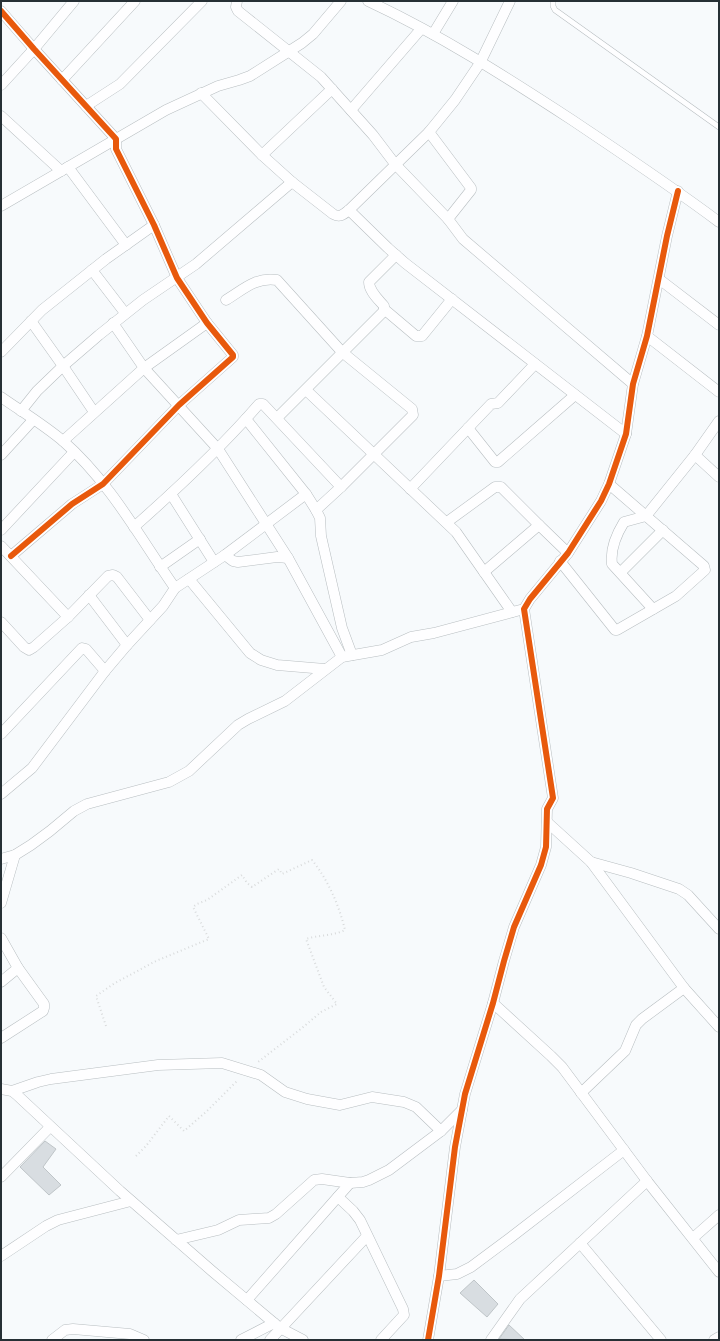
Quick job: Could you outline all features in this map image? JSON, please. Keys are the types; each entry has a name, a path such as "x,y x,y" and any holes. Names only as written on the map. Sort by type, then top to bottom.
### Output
{"street":[{"path":"2,80 34,49 74,1"},
{"path":"62,80 135,1"},
{"path":"86,106 120,84 202,1"},
{"path":"237,1 236,7 238,10 321,77 378,140 395,164 448,219 463,239 633,384"},
{"path":"1,206 166,110 218,86 250,76 302,43 313,34 341,1"},
{"path":"368,1 433,34 521,87 678,191 719,222"},
{"path":"433,34 453,1"},
{"path":"201,93 262,155 292,182 333,214 341,216 429,132 455,100 480,62 510,1"},
{"path":"1,11 116,139 116,148 154,225 177,278 207,323 233,353 233,357 179,405 103,484 72,504 11,556"},
{"path":"351,110 421,29"},
{"path":"262,155 332,89"},
{"path":"1,116 65,169 126,245"},
{"path":"429,132 471,188 448,219"},
{"path":"21,411 37,391 63,366 125,313 196,264 292,182"},
{"path":"428,1340 440,1276 454,1147 465,1094 493,1003 514,927 541,865 546,846 547,809 553,798 524,609 530,599 568,553 601,501 609,484 626,434 633,384 647,336 667,236 678,191"},
{"path":"349,210 396,255 626,434"},
{"path":"1,352 42,310 92,270 154,225"},
{"path":"396,255 369,282 370,288 384,306 384,309 416,336 422,336 452,299"},
{"path":"92,270 125,313"},
{"path":"226,300 256,281 270,279 277,280 342,352 412,409 413,415 316,510"},
{"path":"658,280 719,325"},
{"path":"277,418 384,309"},
{"path":"31,321 94,412"},
{"path":"114,323 144,368 218,449 288,558 342,657"},
{"path":"63,441 144,368 207,323"},
{"path":"647,336 719,392"},
{"path":"410,489 491,404 498,404 536,364"},
{"path":"306,390 447,522 456,532 512,612"},
{"path":"468,428 495,462 498,462 575,395"},
{"path":"1,397 63,441 74,452 116,500 175,588"},
{"path":"134,527 218,449 261,403 277,418 341,487"},
{"path":"246,419 306,494 320,518 321,536 342,628 352,655"},
{"path":"1,455 33,420"},
{"path":"653,609 621,572 612,564 611,556 615,538 624,522 646,516 695,455 719,421"},
{"path":"1,530 74,452"},
{"path":"695,455 719,477"},
{"path":"560,562 615,630 618,630 681,592 705,570 704,566 609,484"},
{"path":"447,522 495,487 499,486 568,553"},
{"path":"171,494 214,562"},
{"path":"1,794 32,768 105,671 163,606 175,588 267,525 306,494"},
{"path":"484,572 538,525"},
{"path":"621,572 663,530"},
{"path":"160,567 200,538"},
{"path":"1,546 68,617"},
{"path":"225,555 233,561 238,562 249,562 277,557 288,558"},
{"path":"1,622 24,647 29,650 34,648 68,617 108,576 113,575 150,620"},
{"path":"189,579 250,653 261,660 278,665 325,669"},
{"path":"89,595 127,645"},
{"path":"1,859 15,855 50,832 74,811 87,804 169,782 180,777 189,771 238,726 248,719 285,700 342,657 382,650 412,637 434,633 524,609"},
{"path":"1,734 82,648 86,649 105,671"},
{"path":"547,822 591,862 684,988 719,1027"},
{"path":"1,903 15,855"},
{"path":"591,862 631,873 679,890 688,895 719,929"},
{"path":"1,938 18,968 44,1004 43,1010 1,1038"},
{"path":"1,982 18,968"},
{"path":"581,1093 625,1051 636,1025 684,988"},
{"path":"493,1003 562,1067 647,1181 719,1272"},
{"path":"1,1089 12,1091 51,1079 158,1065 182,1063 222,1063 261,1075 285,1092 307,1099 340,1105 372,1098 404,1102 416,1107 441,1131"},
{"path":"12,1091 131,1201 176,1240 277,1326 303,1340"},
{"path":"176,1240 218,1230 239,1220 268,1218 276,1214 314,1180 332,1179 350,1183 369,1180 389,1170 441,1131 462,1110"},
{"path":"1,1177 50,1127"},
{"path":"440,1276 457,1274 471,1267 624,1150"},
{"path":"491,1340 520,1299 647,1181"},
{"path":"247,1300 350,1183"},
{"path":"338,1197 360,1220 388,1275 403,1309 404,1315 381,1340"},
{"path":"1,1256 46,1226 58,1220 131,1201"},
{"path":"693,1238 719,1215"},
{"path":"270,1340 277,1326 367,1236"},
{"path":"580,1243 661,1340"},
{"path":"241,1340 277,1326"},
{"path":"52,1340 68,1329 144,1340"},
{"path":"714,1340 719,1337"}],"lane":[{"path":"553,1 555,10 719,127"}],"path":[{"path":"106,1026 96,996 115,983 156,961 209,939 194,907 197,904 207,900 242,875 247,883 252,887 279,869 282,874 312,860 318,868 337,904 345,930 339,933 313,936 306,939 324,987 337,1004 321,1012 256,1064"},
{"path":"136,1156 151,1140 169,1116 184,1131 241,1076"}],"building":[{"path":"45,1141 56,1149 43,1167 61,1185 49,1195 20,1167"},
{"path":"474,1280 498,1304 487,1317 460,1293"},
{"path":"509,1325 525,1340 499,1339"}],"cycle path":[{"path":"1,11 116,139 116,149 154,225 177,278 207,323 233,355 233,357 179,405 103,484 72,504 11,556"},
{"path":"428,1340 439,1276 455,1147 465,1094 493,1003 514,927 541,865 546,847 547,809 553,798 524,609 530,599 568,553 601,501 609,484 626,434 633,384 647,336 667,236 678,191"}]}
